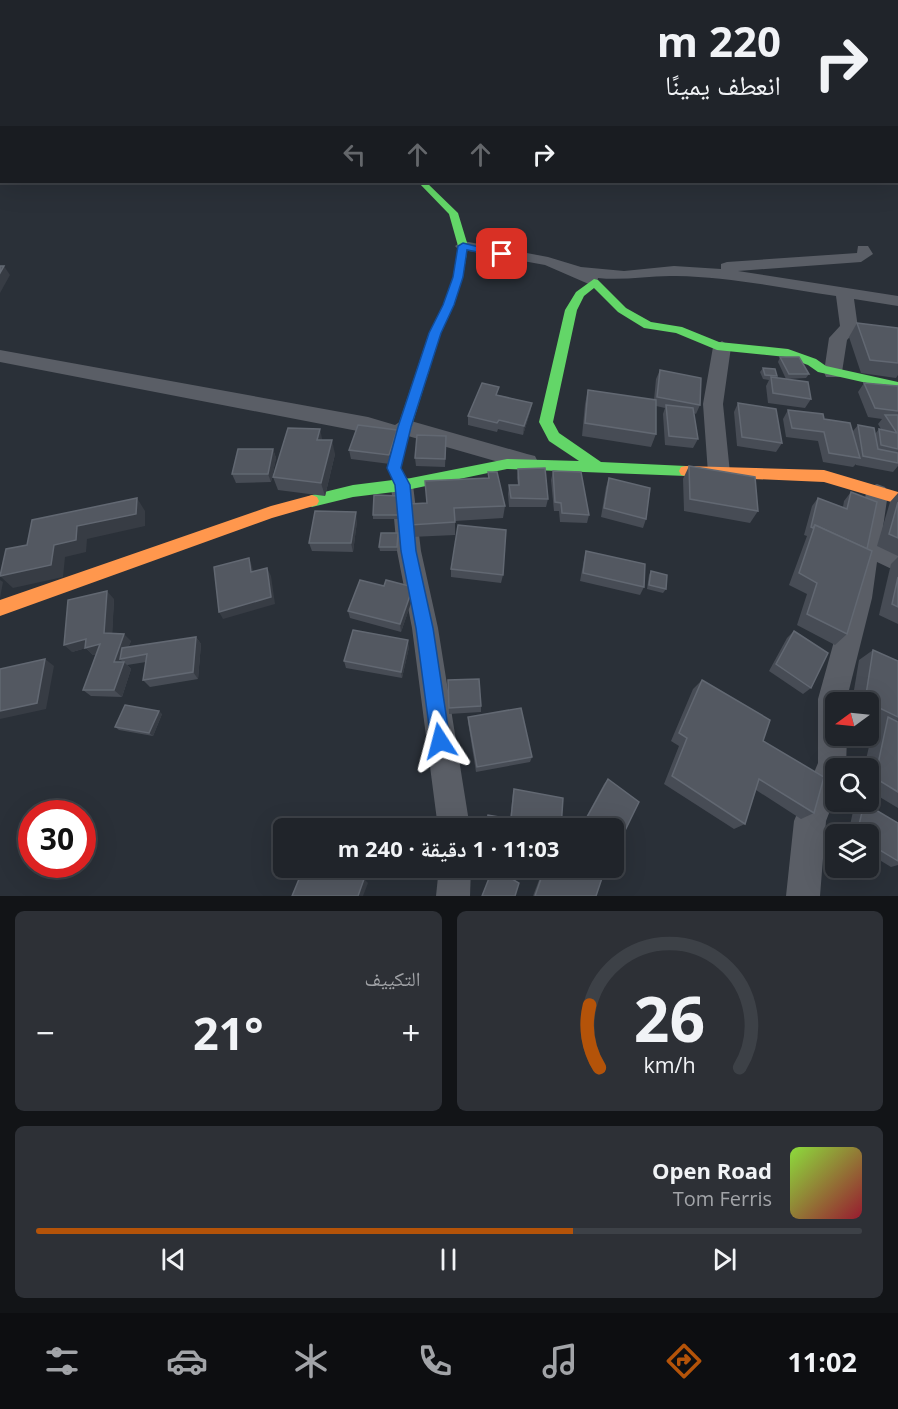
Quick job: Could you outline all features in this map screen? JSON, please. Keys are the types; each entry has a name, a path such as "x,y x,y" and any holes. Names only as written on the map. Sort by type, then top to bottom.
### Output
{"street":[{"path":"423,183 453,213 463,246 458,277 449,305 435,333 403,431 394,468 402,485 409,551 425,628 453,818"},
{"path":"463,246 565,264 588,277 607,297 656,328 680,331 697,341 722,347 799,356 833,372 898,386"},
{"path":"588,277 691,272 834,257 861,257 865,254 863,249"},
{"path":"691,272 844,291 898,301"},
{"path":"588,277 571,310 546,422 554,437 599,468"},
{"path":"833,372 838,338 849,328 844,291"},
{"path":"719,473 713,404 722,347"},
{"path":"0,356 461,441 536,465"},
{"path":"0,608 271,512 353,491 402,485 422,478 507,464 824,476 888,496 867,546 859,598 831,699 833,763 810,821 803,896"},
{"path":"867,546 898,561"},
{"path":"453,896 454,878"}],"building":[{"path":"857,323 898,328 898,363 870,360"},
{"path":"780,357 799,357 809,374 789,374"},
{"path":"763,368 775,369 777,376 765,375"},
{"path":"660,370 701,378 700,405 657,397"},
{"path":"771,377 808,382 811,399 773,393"},
{"path":"482,383 499,387 496,395 532,403 524,426 468,416"},
{"path":"864,383 898,386 898,411 875,408"},
{"path":"588,390 656,400 656,434 585,423"},
{"path":"738,403 776,409 782,443 742,437"},
{"path":"666,405 693,408 698,439 669,436"},
{"path":"788,410 823,414 824,419 850,423 860,458 829,453 824,432 792,428"},
{"path":"885,415 898,415 898,449 881,445 879,429 897,433"},
{"path":"358,425 397,430 389,455 349,450"},
{"path":"858,425 874,428 878,449 898,453 898,463 863,456"},
{"path":"288,428 320,429 317,440 332,440 321,483 273,477"},
{"path":"417,435 446,436 445,459 415,458"},
{"path":"238,449 273,449 268,474 232,474"},
{"path":"689,466 755,477 758,511 690,499"},
{"path":"545,468 548,499 511,498 509,485 519,485 518,469"},
{"path":"553,471 581,472 589,515 562,513 561,503 555,502"},
{"path":"488,472 497,472 505,506 454,508 455,522 410,525 409,504 427,503 425,481 489,478"},
{"path":"609,478 650,488 646,519 604,508"},
{"path":"851,492 877,502 867,549 815,525 811,527 818,498 847,509"},
{"path":"374,495 400,496 399,515 373,515"},
{"path":"137,498 136,514 77,526 76,540 54,545 51,565 0,576 6,549 27,545 32,520"},
{"path":"898,502 898,538 889,534"},
{"path":"315,511 356,512 351,543 309,543"},
{"path":"458,525 506,530 503,575 451,569"},
{"path":"815,525 872,551 847,634 807,614 817,583 799,573"},
{"path":"381,533 398,533 397,547 379,547"},
{"path":"586,551 645,564 644,587 583,573"},
{"path":"249,558 251,572 267,568 271,597 219,612 214,567"},
{"path":"651,571 667,575 666,589 649,585"},
{"path":"898,577 898,607 892,604"},
{"path":"360,580 384,586 386,580 413,587 400,624 348,611"},
{"path":"107,591 104,633 124,634 114,662 124,662 114,690 83,690 100,644 85,648 86,639 64,645 68,600"},
{"path":"353,630 408,640 401,672 344,661"},
{"path":"794,631 828,653 811,688 776,664"},
{"path":"196,637 193,672 143,680 147,654 120,659 122,648"},
{"path":"873,650 898,661 898,717 879,708 879,692 866,692"},
{"path":"45,659 37,703 0,711 0,669"},
{"path":"479,679 481,706 449,708 448,680"},
{"path":"702,680 770,720 763,741 824,777 814,813 759,779 745,824 672,776 687,738 679,733"},
{"path":"125,705 159,711 149,733 115,727"},
{"path":"521,708 532,757 477,767 468,717"},
{"path":"888,717 898,722 898,792 879,780 879,759"},
{"path":"608,779 639,802 624,833 624,818 587,818"},
{"path":"514,789 563,798 562,818 511,818"},
{"path":"862,812 879,812 898,823 898,861 879,850 879,824 859,824"},
{"path":"488,815 505,818 488,818"},
{"path":"299,878 364,879 358,896 292,896"},
{"path":"489,878 510,878 519,883 515,896 482,896"},
{"path":"541,878 602,878 596,896 535,896"}],"traffic: fast":[{"path":"402,485 394,468 399,444 435,333 449,305 458,277 463,246 453,213 423,183"},
{"path":"599,468 554,437 546,422 571,310 580,294 594,282 622,310 648,325 678,330 717,346 788,353 812,362 822,369 898,386"},
{"path":"312,501 353,491 402,485 507,464 686,471"}],"traffic: slow":[{"path":"686,471 824,476 898,498"},
{"path":"0,608 271,512 312,501"}],"route":[{"path":"440,741 425,628 409,551 402,485 394,468 404,427 416,398 435,333 449,305 458,277 463,246 502,254"}]}
